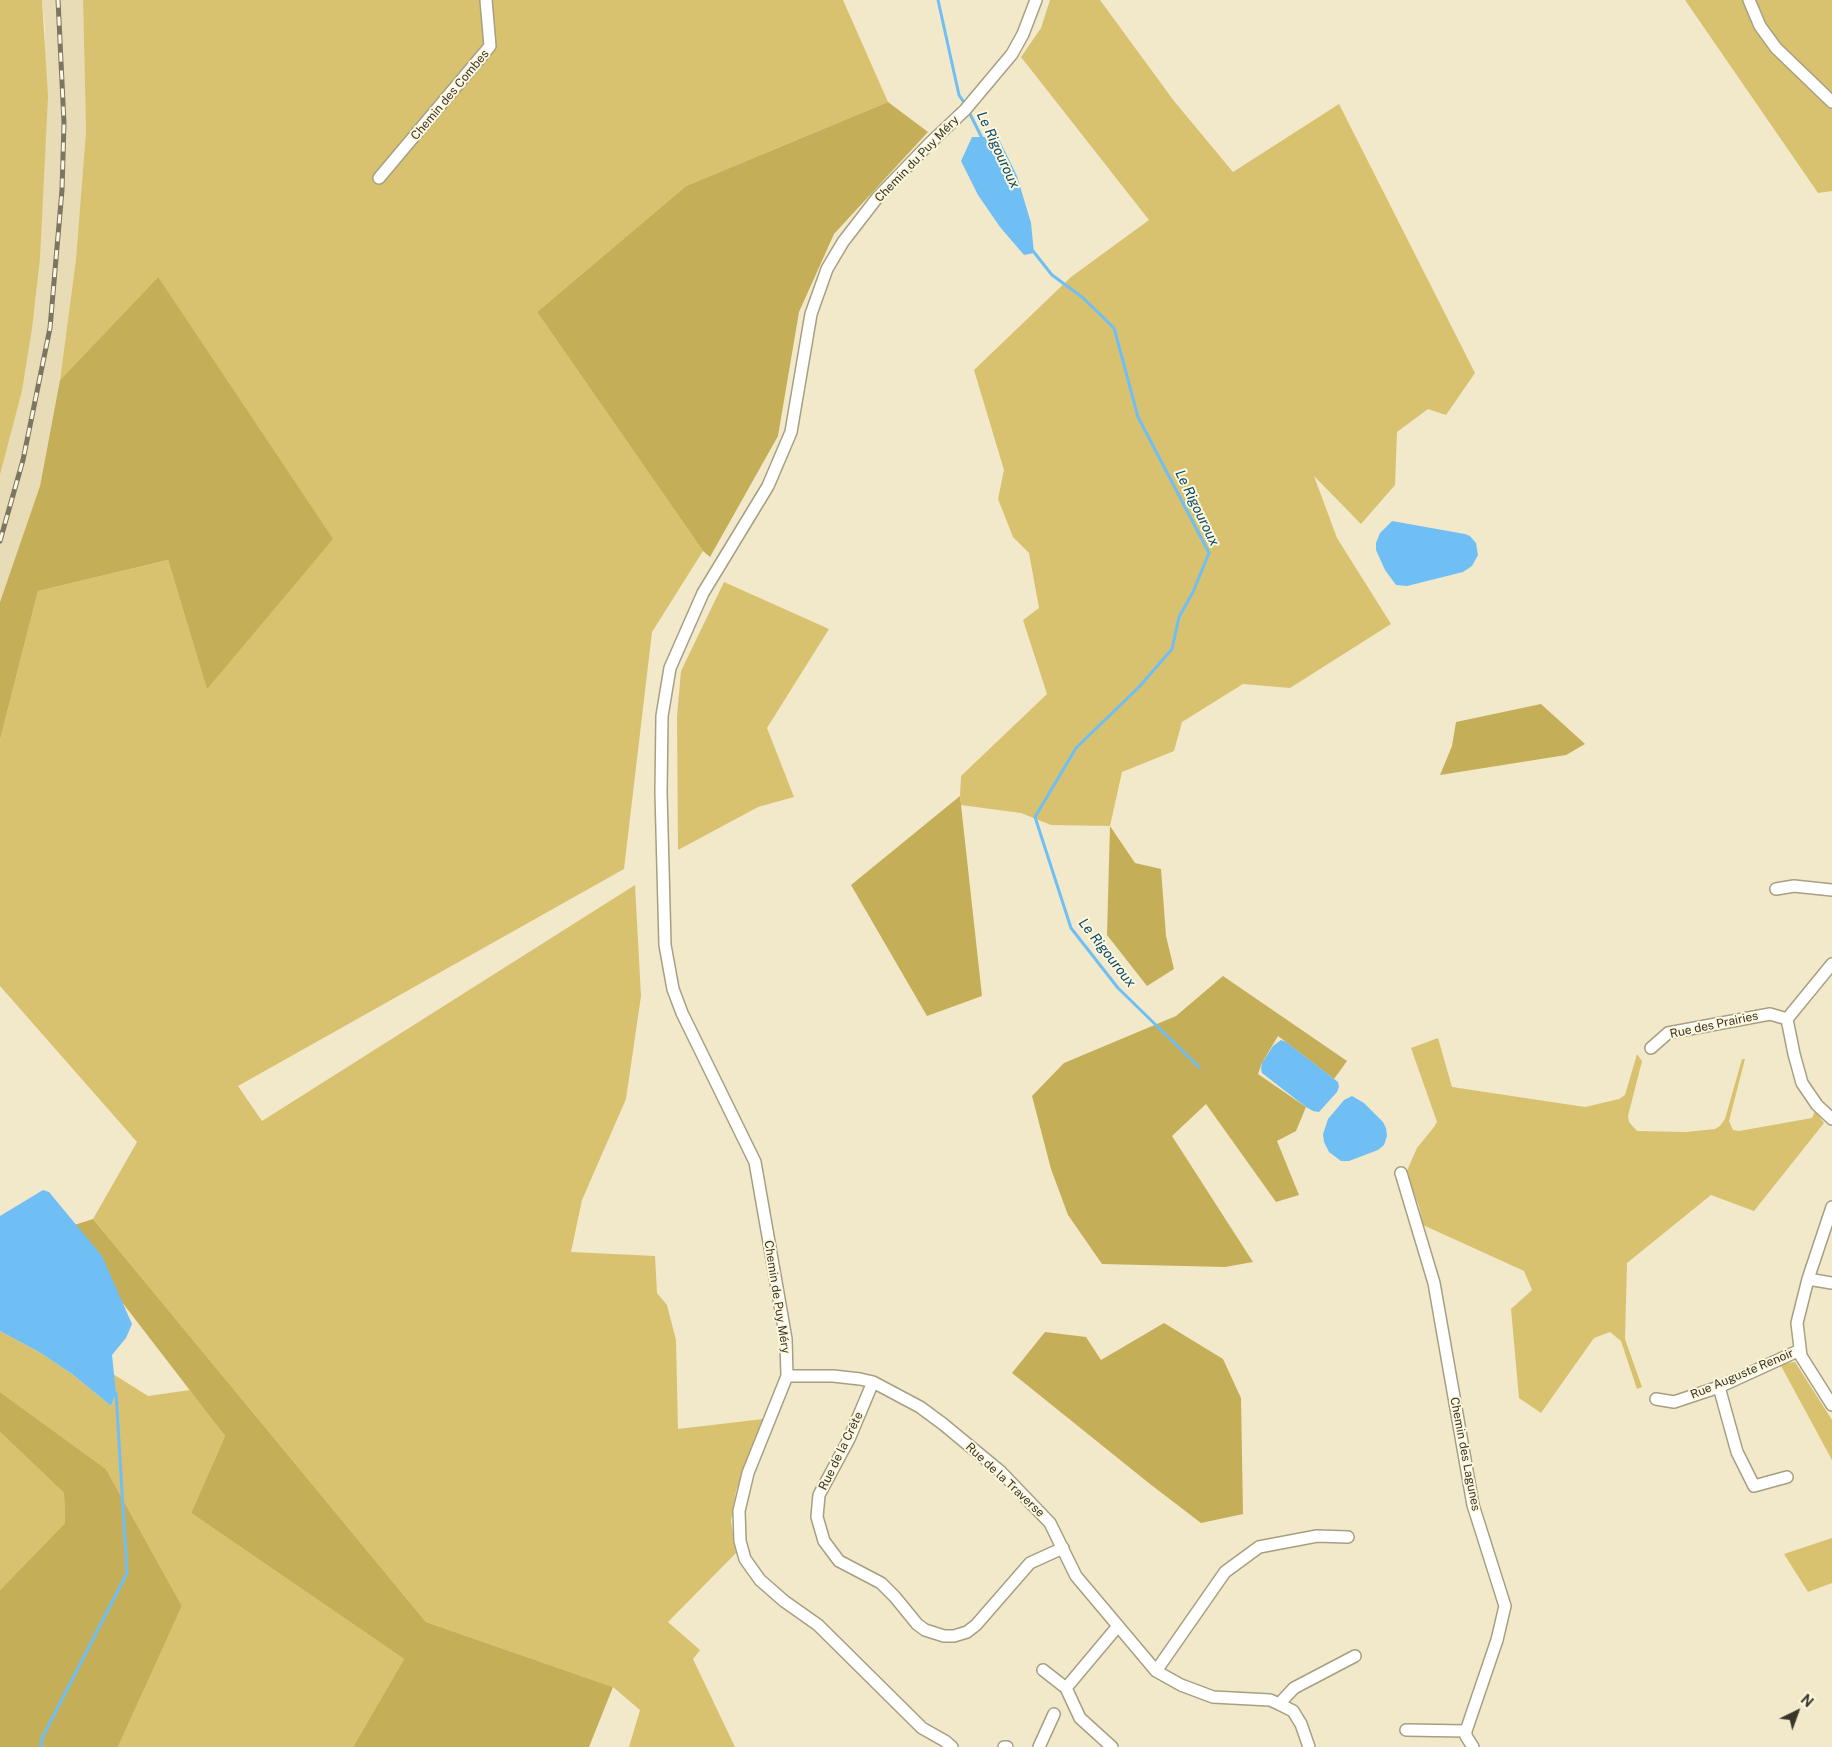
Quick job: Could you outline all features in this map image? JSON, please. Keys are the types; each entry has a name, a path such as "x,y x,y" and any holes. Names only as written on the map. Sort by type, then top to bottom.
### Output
{"street":[{"name":"Chemin des Combes","path":"379,178 490,46 486,0"},
{"name":"Chemin du Puy Méry","path":"665,945 661,792 662,716 670,668 703,593 768,486 791,432 811,314 827,269 843,242 877,198 968,106 1012,54 1024,34 1036,0"},
{"path":"1749,0 1760,26 1776,48 1832,102"},
{"path":"1776,889 1794,886 1832,890"},
{"name":"Chemin de Puy Méry","path":"665,945 673,989 682,1013 755,1162 786,1339 787,1376 748,1473 739,1512 740,1542 746,1560 760,1580 784,1601 818,1626 922,1728 952,1747"},
{"path":"1832,964 1788,1020 1794,1054 1802,1083 1817,1106 1832,1119"},
{"name":"Rue des Prairies","path":"1651,1048 1668,1033 1770,1014 1788,1020"},
{"name":"Chemin des Lagunes","path":"1401,1173 1434,1283 1473,1505 1505,1606 1498,1640 1466,1731"},
{"path":"1832,1207 1808,1279 1798,1323 1801,1356 1832,1405"},
{"path":"1808,1279 1832,1283"},
{"name":"Rue Auguste Renoir","path":"1656,1399 1674,1402 1719,1387 1800,1350"},
{"name":"Rue de la Traverse","path":"787,1376 847,1377 873,1382 920,1407 1001,1472 1050,1522 1076,1576 1156,1671 1181,1686 1213,1697 1270,1700 1280,1704 1293,1711 1301,1724 1309,1747"},
{"name":"Rue de la Crête","path":"873,1382 850,1439 819,1495 817,1517 824,1541 840,1561 881,1583 896,1597 917,1624 925,1630 944,1636 954,1636 967,1632 976,1626 1030,1563 1063,1548"},
{"path":"1719,1387 1737,1452 1754,1486 1787,1477"},
{"path":"1156,1671 1225,1572 1259,1547 1317,1536 1348,1537"},
{"path":"1066,1688 1118,1626"},
{"path":"1280,1704 1294,1688 1355,1656"},
{"path":"1043,1670 1066,1688 1080,1718 1112,1747"},
{"path":"1039,1747 1054,1714"},
{"path":"1406,1730 1466,1731 1466,1736 1473,1747"}],"shaded area":[{"path":"0,0 42,0 48,96 40,259 32,329 22,391 0,475"},
{"path":"42,0 83,0 86,131 76,259 60,380 40,486 0,602 0,475 22,391 32,329 40,259 45,27"},
{"path":"83,0 843,0 888,102 686,186 537,312 703,551 652,632 624,869 238,1086 262,1121 635,885 641,996 626,1099 582,1200 571,1252 655,1256 657,1293 667,1305 676,1340 678,1429 763,1419 736,1491 731,1521 736,1553 668,1622 700,1650 693,1659 735,1747 629,1747 640,1710 613,1687 426,1622 93,1219 137,1142 0,986 0,740 38,591 168,560 207,688 158,277 60,380 76,259 86,131"},
{"path":"1050,0 1100,0 1174,101 1233,172 1339,104 1475,373 1446,415 1428,409 1397,432 1395,485 1361,524 1314,476 1337,538 1391,624 1290,688 1243,684 1182,722 1174,751 1122,772 1110,826 1051,825 1021,813 961,805 960,796 961,776 1047,694 1023,620 1039,608 1029,553 1013,537 998,499 1004,470 974,370 1071,277 1149,220 1021,57 1041,28"},
{"path":"1685,0 1832,0 1832,191 1818,193"},
{"path":"888,102 928,132 834,234 799,312 778,436 710,557 703,551 537,312 686,186"},
{"path":"158,277 333,539 207,689 168,560 38,591 0,740 0,602 40,486 60,380"},
{"path":"724,582 829,629 767,728 794,797 758,807 678,850 677,716 681,671"},
{"path":"1541,704 1585,744 1566,755 1440,775 1452,746 1456,722"},
{"path":"960,796 982,996 927,1016 851,885"},
{"path":"1110,826 1135,863 1161,869 1166,936 1174,969 1147,986 1107,935"},
{"path":"1223,976 1347,1061 1334,1079 1278,1036 1262,1063 1258,1074 1306,1107 1296,1131 1277,1141 1299,1195 1276,1202 1206,1104 1172,1136 1253,1262 1225,1267 1102,1264 1068,1215 1051,1169 1032,1096 1064,1063 1176,1016"},
{"path":"1438,1038 1452,1087 1585,1107 1619,1099 1625,1095 1637,1054 1642,1061 1628,1116 1629,1122 1637,1131 1686,1132 1715,1129 1720,1126 1725,1119 1742,1059 1745,1059 1729,1121 1733,1130 1739,1131 1812,1118 1815,1111 1824,1123 1754,1211 1711,1195 1627,1263 1625,1339 1642,1387 1637,1389 1621,1341 1610,1332 1594,1338 1541,1413 1519,1398 1511,1309 1532,1290 1524,1271 1423,1225 1419,1206 1406,1173 1417,1148 1437,1122 1411,1048"},
{"path":"93,1219 426,1622 613,1687 589,1747 353,1747 404,1659 191,1513 225,1436 65,1228"},
{"path":"1164,1323 1223,1359 1241,1398 1243,1514 1201,1523 1012,1373 1045,1332 1086,1337 1101,1360"},
{"path":"0,1331 39,1352 72,1374 111,1406 116,1393 113,1374 148,1396 190,1390 225,1436 191,1513 404,1659 353,1747 118,1747 182,1606 106,1469 0,1392"},
{"path":"1795,1362 1832,1420 1832,1460 1780,1364"},
{"path":"0,1392 106,1469 182,1606 118,1747 0,1747 0,1590 65,1523 64,1493 0,1432"},
{"path":"0,1432 64,1493 65,1523 0,1590"},
{"path":"1832,1538 1832,1583 1808,1592 1784,1554"}],"water":[{"path":"972,137 998,137 1017,176 1031,223 1034,253 1024,255 1000,227 978,195 961,161"},
{"path":"1392,521 1465,534 1470,536 1476,543 1478,555 1472,566 1463,572 1407,586 1396,585 1385,570 1376,550 1376,543 1380,533"},
{"path":"1281,1040 1338,1082 1337,1092 1319,1112 1306,1107 1262,1073 1262,1063 1273,1046"},
{"path":"1352,1096 1364,1103 1383,1122 1387,1136 1384,1145 1378,1150 1349,1161 1341,1161 1329,1152 1324,1142 1323,1134 1328,1119 1344,1100"},
{"path":"43,1190 49,1192 102,1256 132,1324 126,1338 112,1355 116,1393 111,1406 72,1374 39,1352 0,1331 0,1216"}],"waterway":[{"name":"Le Rigouroux","path":"938,0 959,95 965,104"},
{"name":"Le Rigouroux","path":"968,110 983,140"},
{"name":"Le Rigouroux","path":"1033,251 1052,275 1082,297 1114,328 1138,417 1209,553 1193,592 1179,617 1172,649 1139,687 1076,748 1035,817 1071,928 1118,988 1199,1067"},
{"path":"41,1747 42,1738 127,1573 116,1393"}],"railway":[{"path":"0,541 23,460 50,328 62,190 64,123 58,0"}]}
